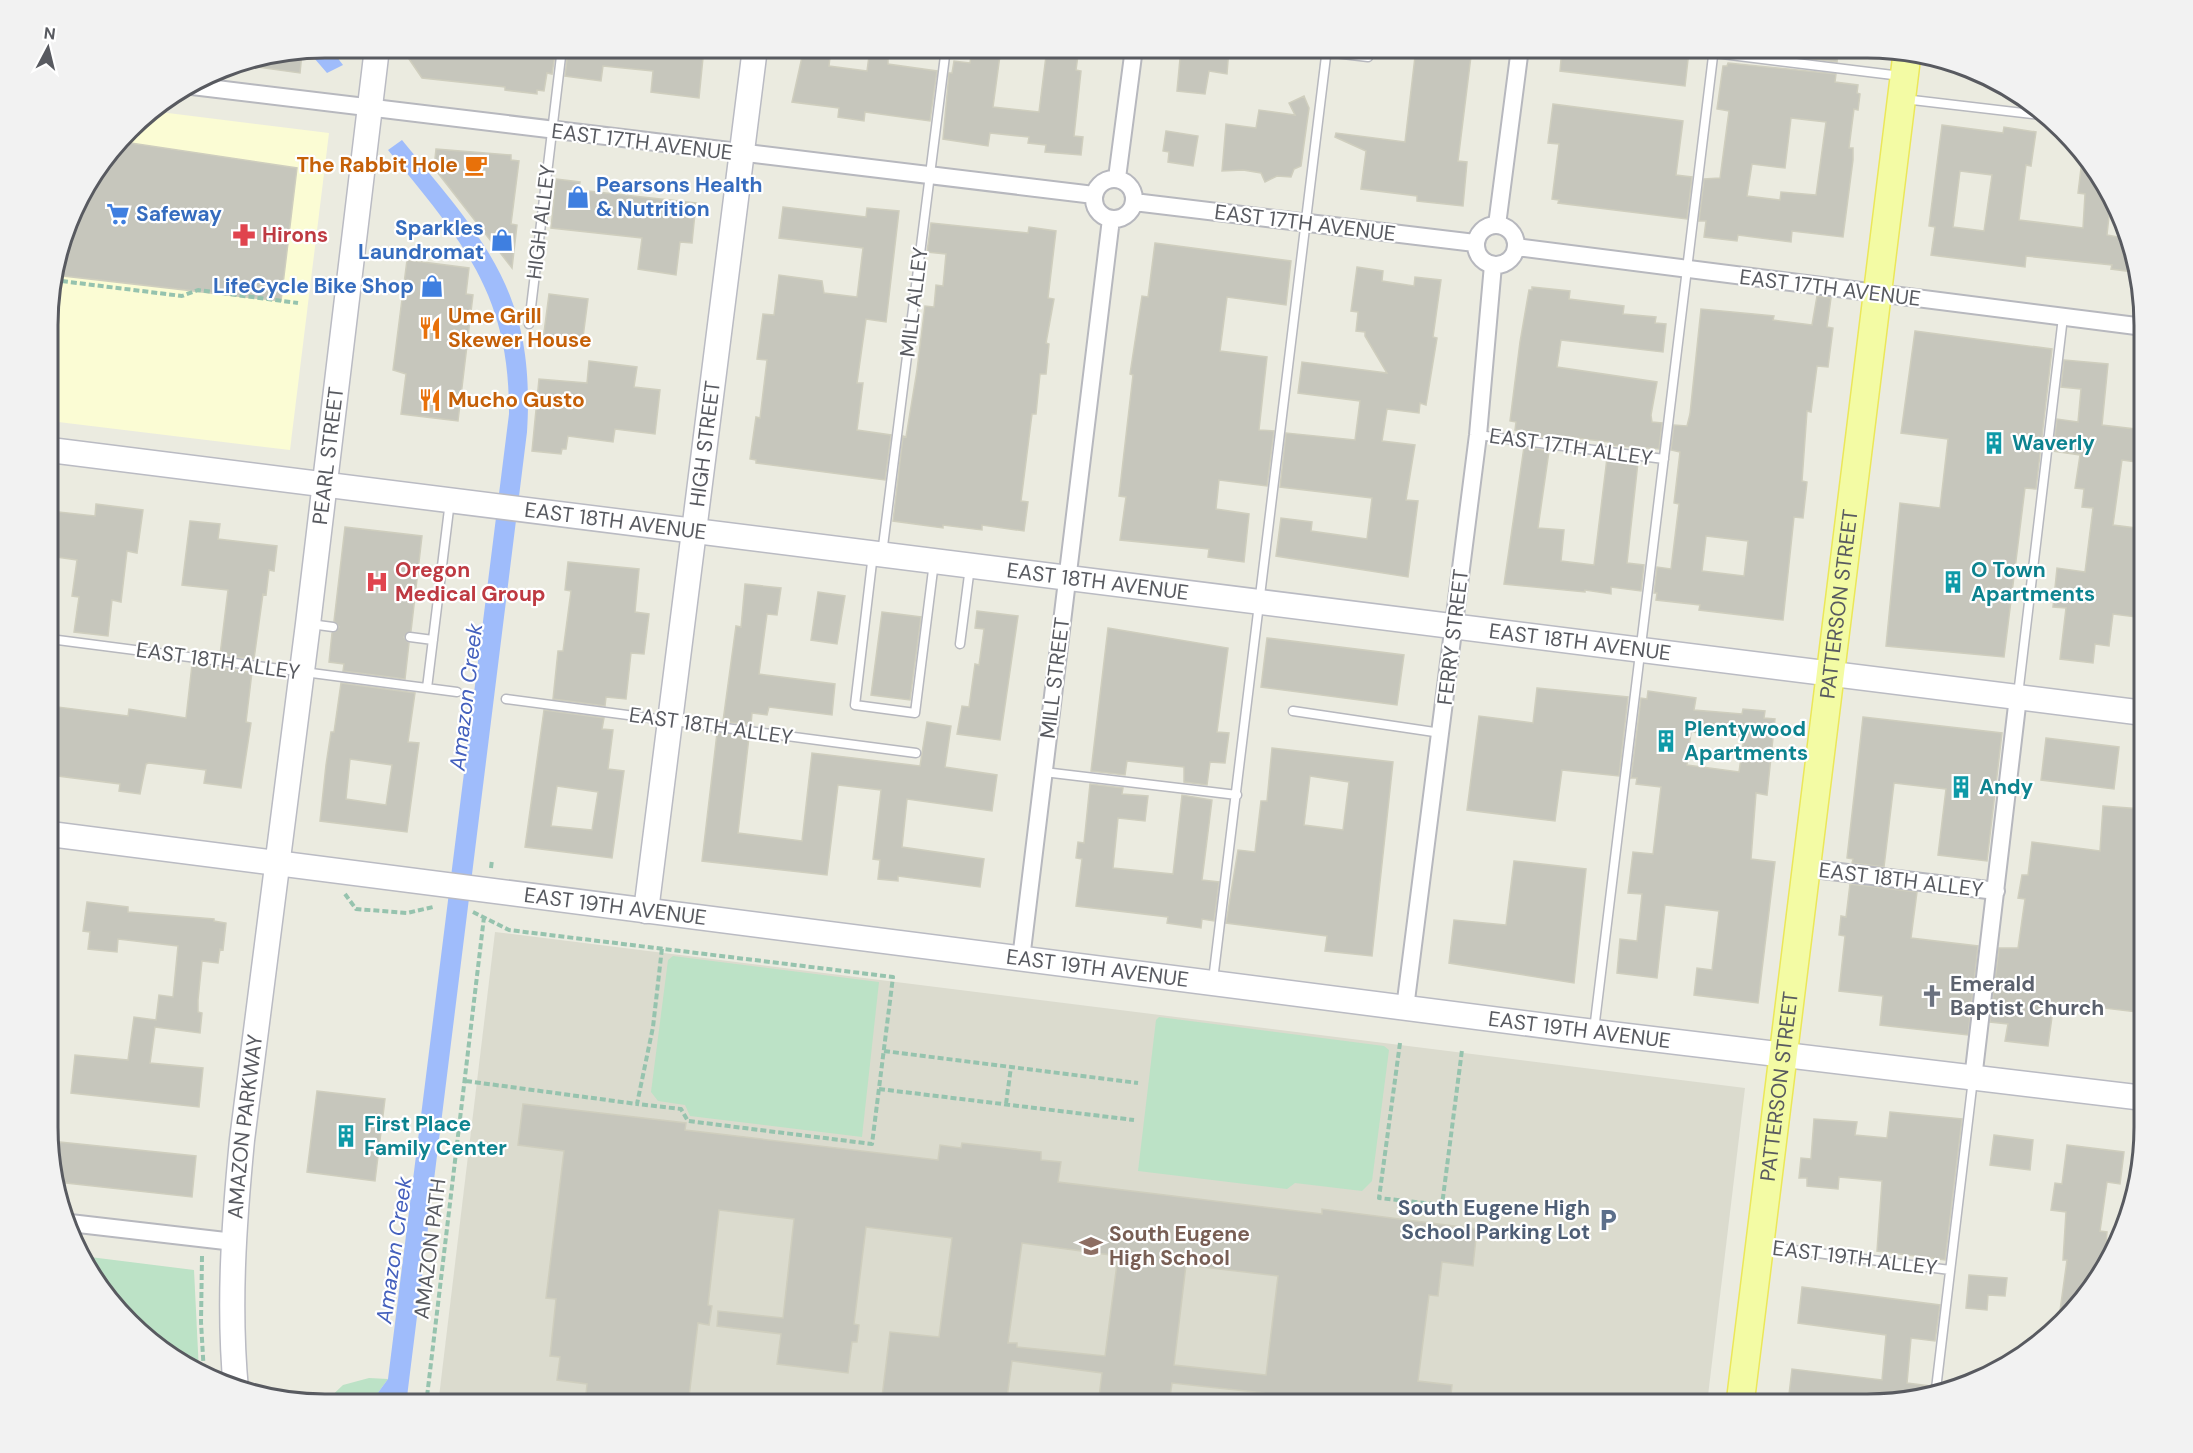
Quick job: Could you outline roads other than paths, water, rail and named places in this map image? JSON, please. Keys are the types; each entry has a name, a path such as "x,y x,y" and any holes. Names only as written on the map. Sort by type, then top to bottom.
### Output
{"main road":[{"name":"PEARL STREET","path":"278,864 376,58"},
{"name":"HIGH STREET","path":"646,911 754,58"},
{"name":"PATTERSON STREET","path":"1741,1394 1904,76"},
{"name":"EAST 18TH AVENUE","path":"58,451 2134,712"},
{"name":"EAST 19TH AVENUE","path":"58,835 278,864 473,900 646,911 1784,1056 2134,1097"},
{"name":"AMAZON PARKWAY","path":"235,1378 231,1317 242,1140 278,864"}],"street":[{"path":"1117,178 1133,58"},
{"path":"1497,225 1519,58"},
{"name":"EAST 17TH AVENUE","path":"203,88 1094,195"},
{"path":"1117,178 1131,187 1134,201 1126,215 1111,219 1097,211 1094,195 1102,182 1117,178"},
{"name":"EAST 17TH AVENUE","path":"1134,201 1306,224 1475,243"},
{"name":"MILL STREET","path":"1021,959 1111,219"},
{"path":"1497,225 1512,232 1516,247 1509,261 1494,265 1480,258 1475,243 1482,229 1497,225"},
{"name":"EAST 17TH AVENUE","path":"1516,247 1687,271 2134,326"},
{"name":"FERRY STREET","path":"1405,1008 1478,435 1494,265"},
{"path":"1973,1079 2018,697"},
{"name":"EAST 18TH ALLEY","path":"1806,868 1996,891"},
{"path":"76,1223 202,1240 234,1242"}],"lane":[{"name":"HIGH ALLEY","path":"529,324 561,58"},
{"name":"MILL ALLEY","path":"934,562 915,713 855,705 868,612 866,602 878,555 945,58"},
{"path":"1212,983 1237,795 1326,58"},
{"path":"1594,1032 1713,58"},
{"path":"1772,58 1904,76 2025,110"},
{"path":"2018,697 2063,317"},
{"name":"EAST 17TH ALLEY","path":"1478,435 1665,459"},
{"path":"427,688 450,501"},
{"path":"960,644 970,566"},
{"path":"308,624 333,627"},
{"path":"410,637 433,640"},
{"name":"EAST 18TH ALLEY","path":"58,640 457,692"},
{"name":"EAST 18TH ALLEY","path":"506,699 915,753"},
{"path":"1293,711 1441,733"},
{"path":"1044,771 1237,795"},
{"path":"1936,1385 1973,1079"},
{"name":"EAST 19TH ALLEY","path":"1760,1246 1950,1270"}],"water":[{"path":"338,58 343,65 327,73 315,59"},
{"path":"402,140 458,209 499,271 513,305 523,342 528,383 527,432 407,1394 377,1394 388,1379 509,414 507,371 501,334 490,300 458,240 388,150"}],"place":[{"name":"The Rabbit Hole","path":"476,165"},
{"name":"Pearsons Health & Nutrition","path":"578,197"},
{"name":"Safeway","path":"118,214"},
{"name":"Hirons","path":"244,235"},
{"name":"Sparkles Laundromat","path":"502,240"},
{"name":"LifeCycle Bike Shop","path":"432,286"},
{"name":"Ume Grill Skewer House","path":"430,328"},
{"name":"Mucho Gusto","path":"430,400"},
{"name":"Waverly","path":"1994,443"},
{"name":"Oregon Medical Group","path":"377,582"},
{"name":"O Town Apartments","path":"1953,582"},
{"name":"Plentywood Apartments","path":"1666,741"},
{"name":"Andy","path":"1961,787"},
{"name":"Emerald Baptist Church","path":"1932,996"},
{"name":"First Place Family Center","path":"346,1136"},
{"name":"South Eugene High School Parking Lot","path":"1608,1220"},
{"name":"South Eugene High School","path":"1091,1246"}],"water label":[{"name":"Amazon Creek","path":"466,697"},
{"name":"Amazon Creek","path":"394,1250"}]}
